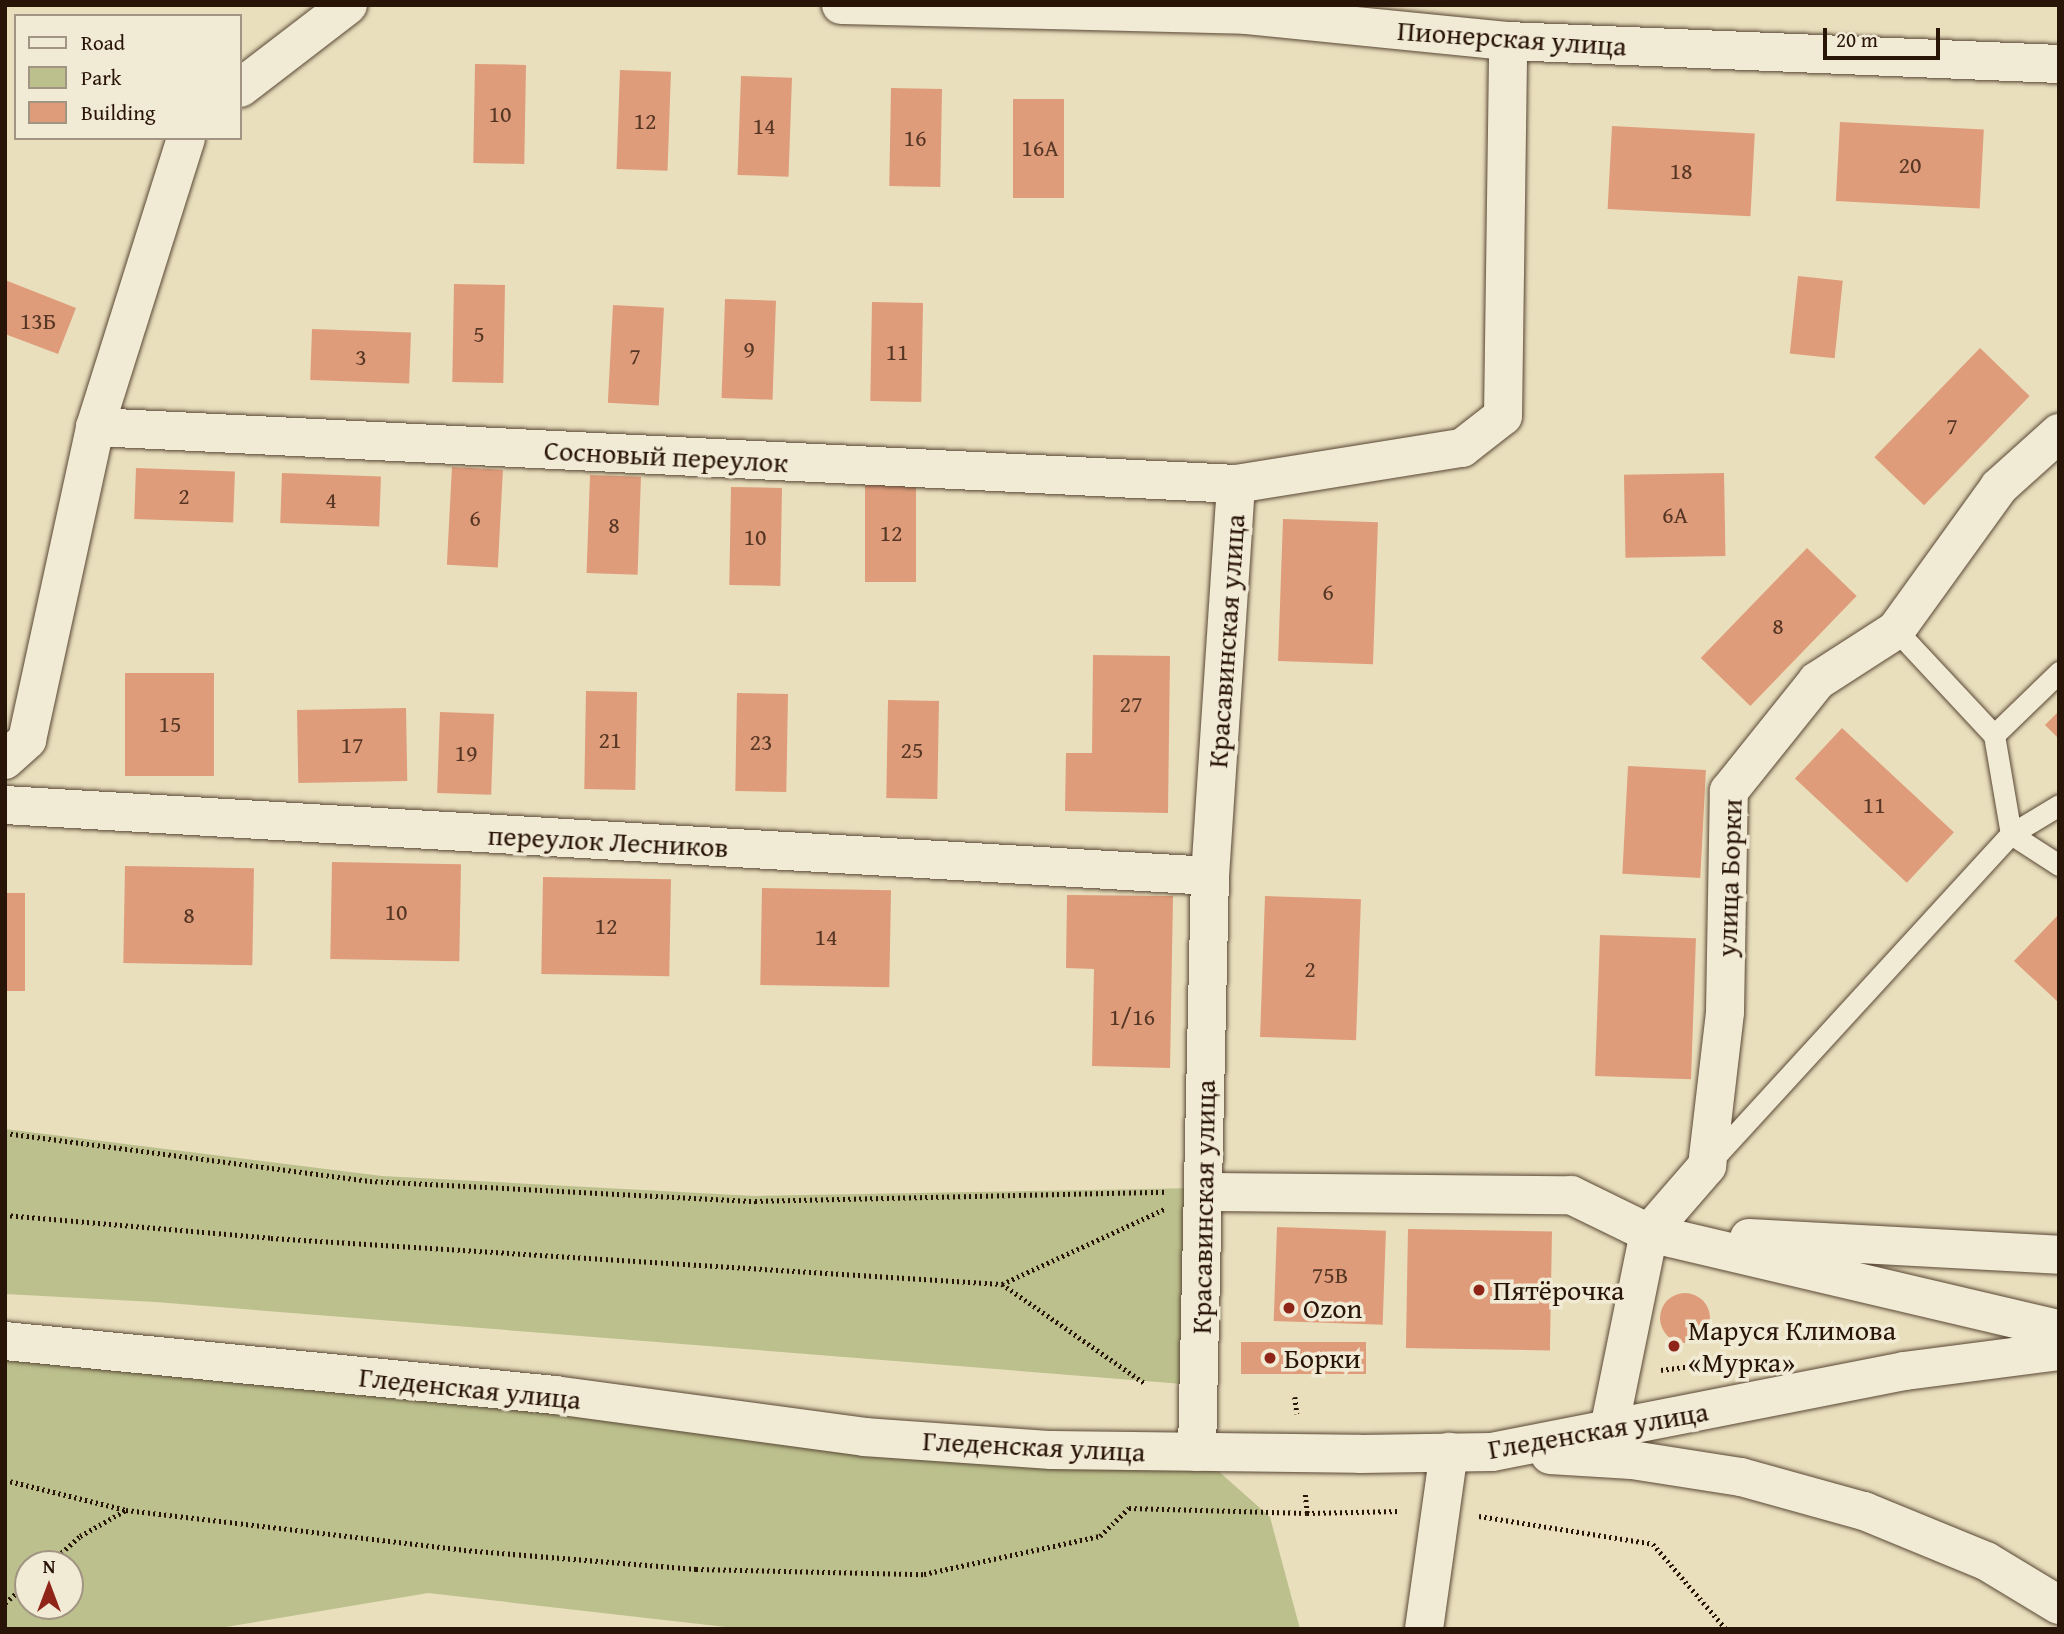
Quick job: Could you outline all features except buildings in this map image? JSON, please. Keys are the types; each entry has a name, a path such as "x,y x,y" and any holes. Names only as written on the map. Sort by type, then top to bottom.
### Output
{"street":[{"path":"242,86 348,5"},
{"name":"Пионерская улица","path":"841,5 1246,10 1508,41 2059,64"},
{"name":"Красавинская улица","path":"1197,1452 1210,876 1236,484 1462,448 1503,416 1508,41"},
{"path":"5,760 27,740 95,427 185,140"},
{"name":"Сосновый переулок","path":"95,427 1236,484"},
{"name":"улица Борки","path":"1707,1166 1726,1012 1729,791 1817,681 1896,630 1999,487 2059,433"},
{"name":"переулок Лесников","path":"5,805 1210,876"},
{"path":"1609,1429 1649,1233 1707,1166"},
{"path":"1203,1192 1571,1195 1649,1233 2059,1329"},
{"path":"1649,1233 2059,1255"},
{"name":"Гледенская улица","path":"5,1341 555,1395 864,1437 1052,1450 1301,1453 1492,1452 1905,1371 2059,1351"},
{"path":"1424,1629 1449,1452"},
{"path":"1492,1452 1632,1460 1741,1477 1901,1526 1986,1561 2059,1605"}],"lane":[{"path":"1896,630 1994,734 2011,834 2059,865"},
{"path":"1994,734 2059,672"},
{"path":"1707,1166 2011,834 2059,806"}],"path":[{"path":"5,1133 370,1181 755,1201 1203,1192"},
{"path":"5,1215 271,1238 1002,1284 1203,1192"},
{"path":"1002,1284 1146,1384"},
{"path":"1296,1397 1307,1513"},
{"path":"5,1480 126,1510 505,1553 696,1569 925,1574 1100,1536 1129,1508 1307,1513 1441,1510 1653,1544 1726,1629"},
{"path":"64,1550 79,1536 126,1510"}],"green space":[{"path":"5,1129 382,1176 755,1196 1199,1188 1195,1385 155,1302 5,1294"},
{"path":"5,1341 1197,1452 1270,1517 1300,1629 743,1629 428,1593 214,1629 5,1629"}],"place":[{"name":"Пятёрочка","path":"1479,1290"},
{"name":"Ozon","path":"1289,1308"},
{"name":"Маруся Климова «Мурка»","path":"1674,1346"},
{"name":"Борки","path":"1270,1358"}]}
